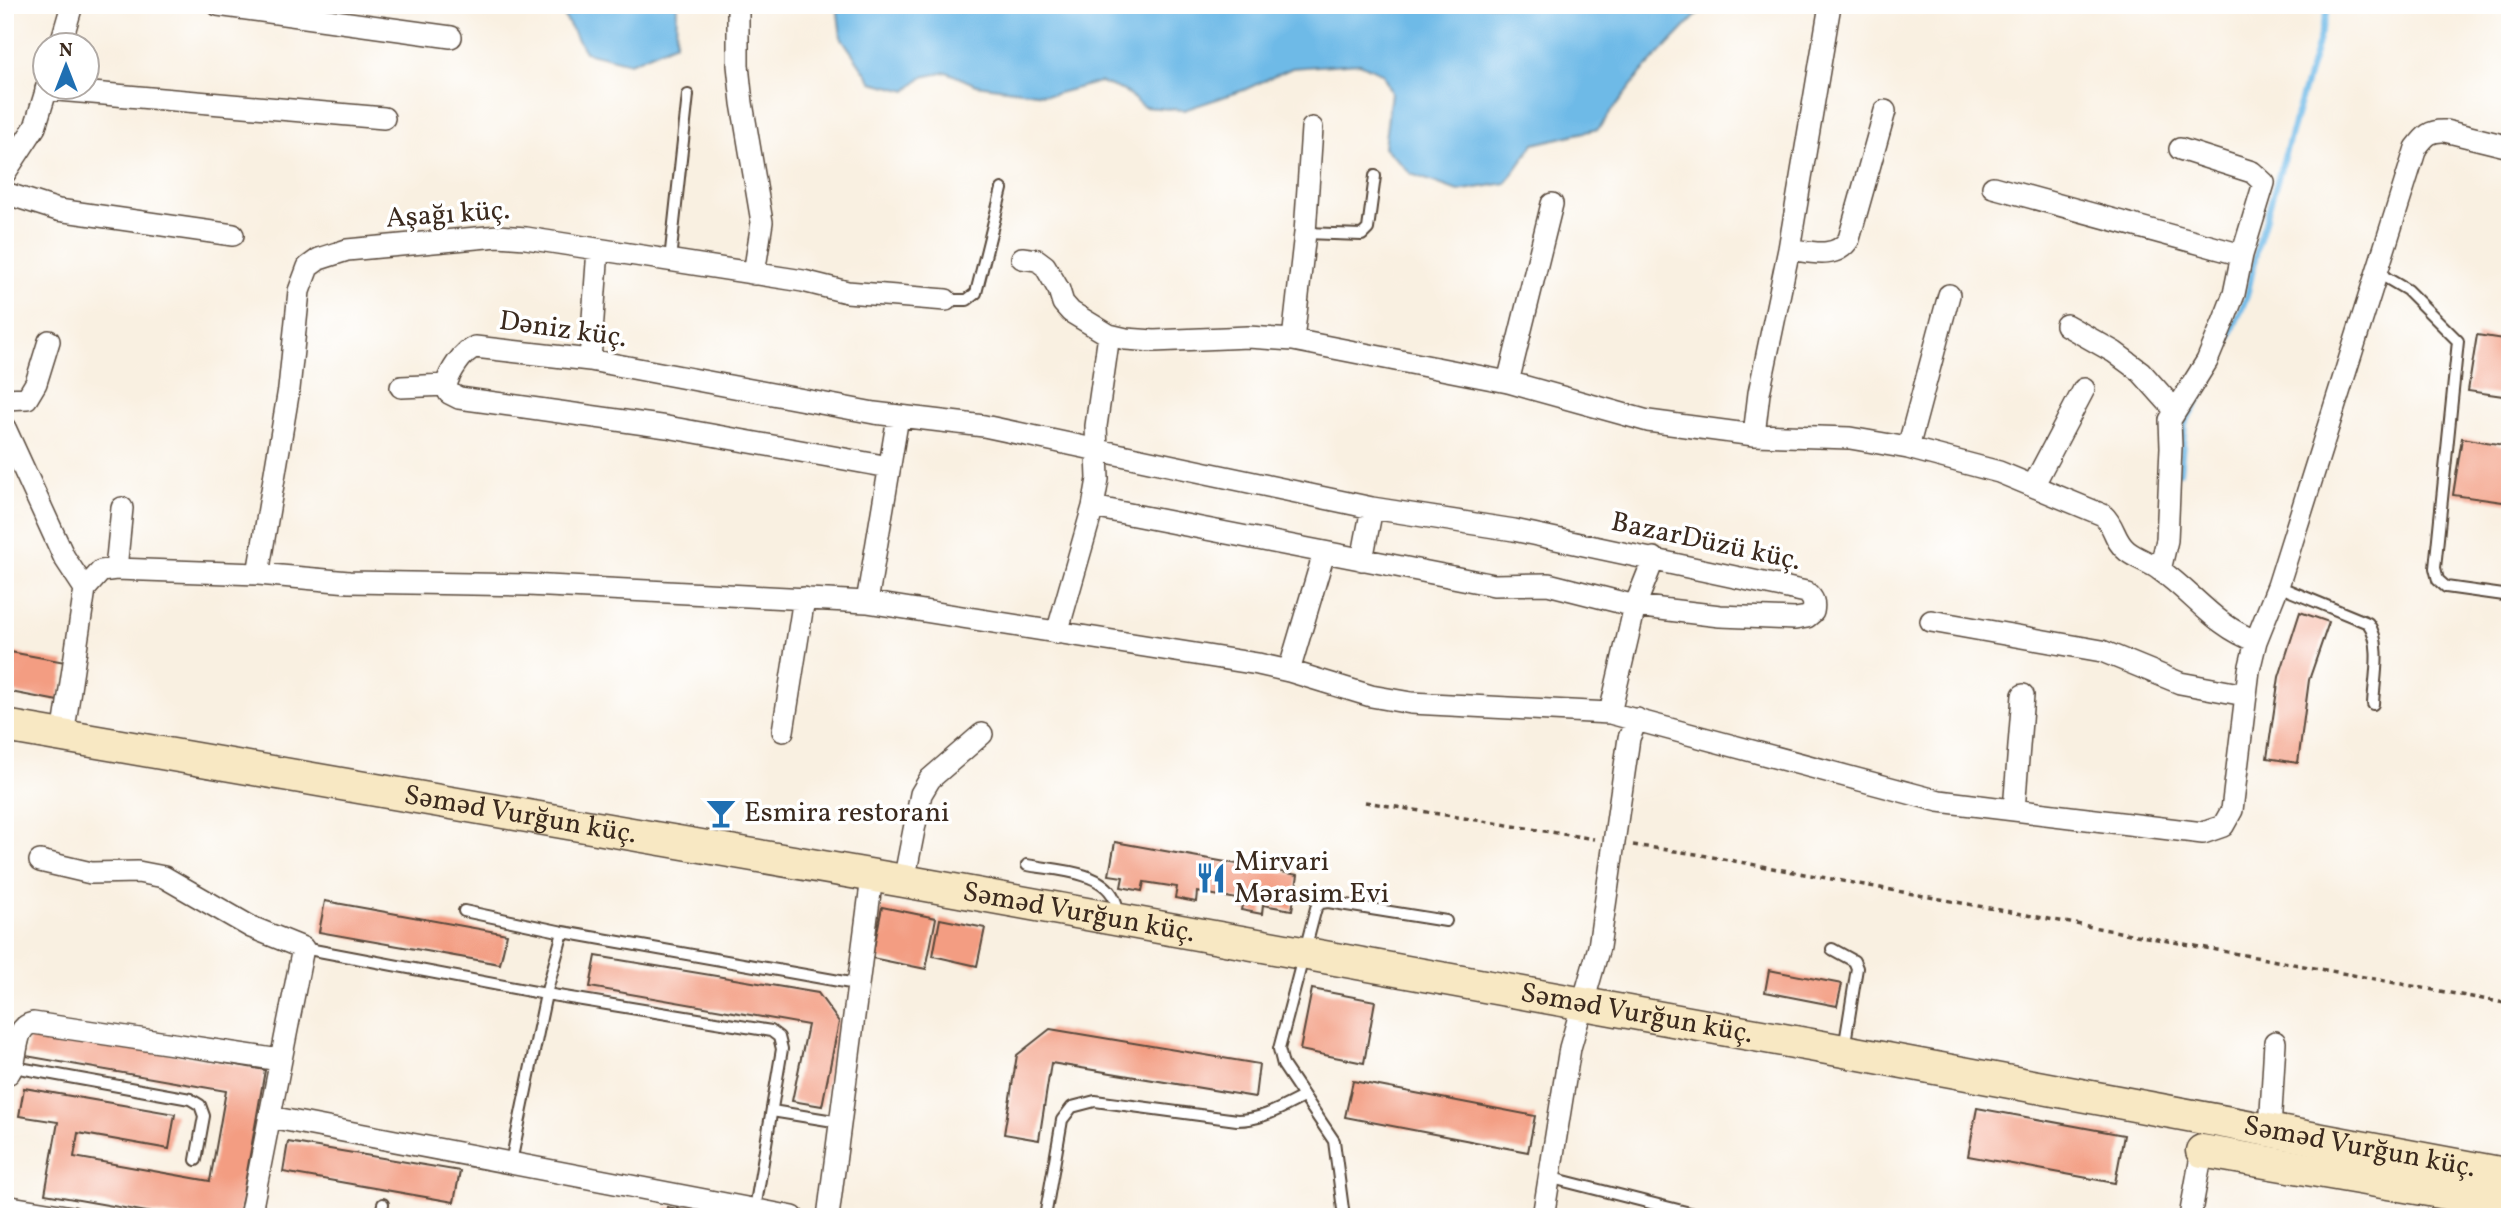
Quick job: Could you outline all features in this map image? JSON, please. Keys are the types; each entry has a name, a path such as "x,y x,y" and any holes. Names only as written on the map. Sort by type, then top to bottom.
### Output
{"main road":[{"name":"Səməd Vurğun küç.","path":"5,726 904,881 2510,1175"},
{"path":"2152,1108 2202,1151 2210,1119"},
{"name":"Səməd Vurğun küç.","path":"2202,1151 2510,1205"}],"street":[{"path":"64,32 72,5"},
{"path":"218,5 451,37"},
{"path":"738,5 738,65 742,103 762,222 754,274"},
{"path":"1754,435 1759,393 1789,249 1830,5"},
{"path":"102,93 384,118"},
{"path":"5,173 35,127 42,102"},
{"path":"1789,249 1826,253 1844,247 1849,239 1885,111"},
{"path":"1293,340 1305,233 1312,128"},
{"path":"64,736 85,589 101,571 116,569 258,574 349,582 528,585 867,602 1258,664 1371,696 1411,703 1610,713 1940,801 2203,833 2223,826 2232,810 2245,695 2256,641 2277,586 2416,148 2424,136 2434,130 2510,147"},
{"path":"2160,570 2167,540 2170,420 2207,361 2234,294 2242,255 2264,183 2252,172 2180,149"},
{"path":"1993,187 2242,255"},
{"path":"5,194 58,211 233,235"},
{"path":"1508,382 1552,204"},
{"name":"Aşağı küç.","path":"258,574 289,389 299,290 307,267 319,259 347,250 498,236 526,238 803,281 847,292 946,300"},
{"path":"590,360 598,249"},
{"path":"1022,258 1037,260 1045,266 1063,303 1071,312 1109,335 1126,339 1154,341 1248,337 1293,340 1508,382 1648,421 1754,435 1838,437 1909,448 1989,470 2103,515 2111,523 2118,541 2127,551 2160,570 2217,621 2256,641"},
{"path":"1909,448 1949,295"},
{"path":"2066,325 2114,352 2141,372 2175,410"},
{"path":"1058,633 1093,507 1098,479 1096,426 1109,335"},
{"path":"5,399 27,398 36,383 49,341"},
{"name":"Dəniz küç.","path":"446,385 448,377 469,349 475,346 590,360 898,417 984,426 1098,450"},
{"path":"401,387 446,385 449,393 458,397 667,427 889,467"},
{"path":"2033,486 2084,388"},
{"path":"867,602 898,417"},
{"path":"5,428 64,557 85,589"},
{"name":"BazarDüzü küç.","path":"1093,507 1494,586 1548,584 1635,606 1720,616 1794,620 1807,617 1813,612 1812,597 1806,592 1654,558 1514,530 1372,508 1098,450"},
{"path":"116,569 122,508"},
{"path":"1362,559 1372,508"},
{"path":"1289,671 1324,553"},
{"path":"1610,713 1635,606 1654,558"},
{"path":"783,731 804,598"},
{"path":"1931,621 2102,652 2180,683 2245,695"},
{"path":"2014,810 2023,695"},
{"path":"1543,1217 1570,1048 1599,947 1629,738 1637,719"},
{"path":"904,881 921,794 930,779 982,734"},
{"path":"40,861 91,873 138,872 164,877 251,926 303,948 250,1217"},
{"path":"828,1217 872,877"},
{"path":"10,1071 21,1030 26,1024 33,1023 280,1060"},
{"path":"2270,1130 2275,1042"},
{"path":"270,1117 793,1217"},
{"path":"2190,1217 2202,1151"},
{"path":"5,1206 72,1217"}],"lane":[{"path":"670,260 688,95"},
{"path":"1305,233 1362,235 1368,229 1375,176"},
{"path":"946,300 967,300 976,293 1002,189"},
{"path":"2378,273 2407,290 2458,341 2435,568 2438,580 2446,587 2510,596"},
{"path":"2277,586 2368,623 2376,641 2373,704"},
{"path":"1027,865 1089,877 1105,887 1114,897 1121,921"},
{"path":"1344,1217 1334,1141 1283,1065 1279,1049 1316,908 1321,903 1328,902 1446,921"},
{"path":"464,911 563,932 856,985"},
{"path":"511,1162 546,994 563,932"},
{"path":"303,948 546,994 771,1031 779,1037 782,1049 755,1209"},
{"path":"1832,949 1854,961 1857,968 1844,1051"},
{"path":"10,1071 190,1099 200,1105 204,1116 196,1160"},
{"path":"1045,1217 1062,1120 1072,1107 1095,1101 1252,1120 1303,1097"},
{"path":"772,1111 840,1122"},
{"path":"1548,1177 1699,1217"},
{"path":"380,1217 383,1205"}],"path":[{"path":"1365,802 1696,854 2510,1004"}],"water":[{"path":"562,5 677,5 676,43 630,63 585,52 565,18"},
{"path":"837,5 1702,5 1699,13 1642,72 1598,129 1534,144 1506,183 1458,191 1411,174 1384,147 1391,93 1383,74 1360,63 1292,68 1244,90 1184,110 1144,107 1124,91 1100,82 1051,95 976,85 947,72 922,77 907,91 872,82 841,37"}],"building":[{"path":"2477,335 2510,340 2510,397 2468,391"},
{"path":"2462,438 2510,446 2510,503 2453,495"},
{"path":"2300,612 2329,622 2309,680 2298,763 2267,758 2279,677"},
{"path":"5,651 65,662 58,701 5,691"},
{"path":"1115,842 1298,875 1292,910 1263,905 1262,914 1241,910 1243,900 1197,892 1196,902 1175,898 1177,887 1144,882 1142,891 1121,887 1123,877 1109,875"},
{"path":"325,901 507,934 500,964 319,932"},
{"path":"882,907 936,918 926,969 872,958"},
{"path":"940,919 985,928 977,966 933,956"},
{"path":"596,956 818,993 839,1022 822,1106 792,1101 808,1025 590,987"},
{"path":"1769,970 1842,984 1837,1006 1765,992"},
{"path":"1312,989 1375,1001 1364,1063 1300,1050"},
{"path":"31,1029 265,1070 239,1217 175,1217 45,1194 58,1122 19,1116 24,1088 175,1114 169,1149 78,1133 74,1157 210,1181 226,1091 26,1056"},
{"path":"1050,1029 1259,1064 1255,1097 1051,1063 1039,1140 1004,1134 1017,1055"},
{"path":"1353,1081 1535,1116 1528,1152 1345,1117"},
{"path":"1977,1108 2124,1135 2115,1183 1968,1156"},
{"path":"288,1142 460,1171 454,1202 283,1172"},
{"path":"667,1207 710,1215 665,1217"}],"waterway":[{"path":"2180,472 2185,424 2214,374 2247,296 2258,245 2329,5"}],"place":[{"name":"Esmira restorani","path":"721,813"},
{"name":"Mirvari Mərasim Evi","path":"1211,878"}]}
